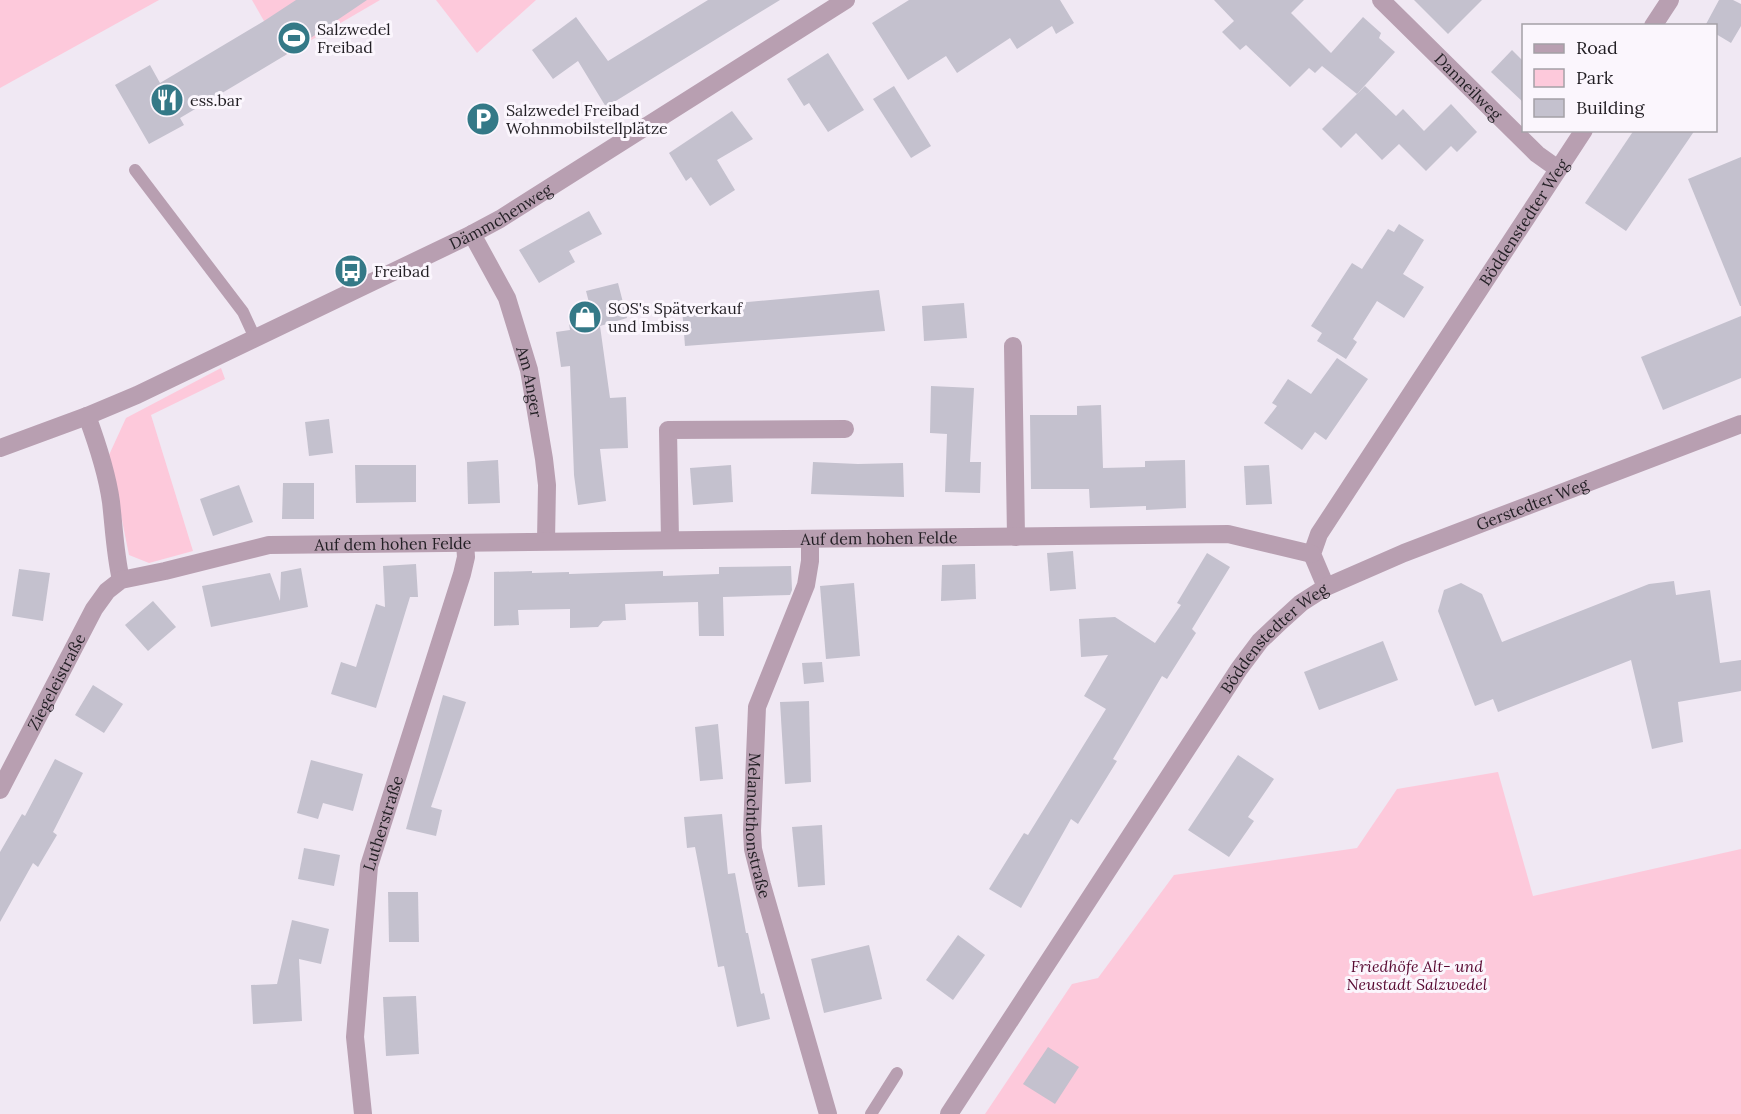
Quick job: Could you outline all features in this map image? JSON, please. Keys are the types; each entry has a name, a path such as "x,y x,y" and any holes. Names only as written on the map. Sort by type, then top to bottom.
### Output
{"street":[{"name":"Dämmchenweg","path":"0,448 137,395 472,234 546,190 846,0"},
{"name":"Danneilweg","path":"1381,0 1537,154 1558,169"},
{"path":"1654,24 1670,0"},
{"name":"Böddenstedter Weg","path":"949,1114 1239,669 1260,641 1279,623 1301,603 1326,587 1312,554 1319,534 1583,132"},
{"name":"Am Anger","path":"472,234 507,298 529,370 541,432 545,468 546,542"},
{"path":"1013,346 1016,537"},
{"path":"87,416 95,437 111,500 114,546 121,580"},
{"name":"Gerstedter Weg","path":"1326,587 1404,553 1741,424"},
{"path":"670,540 668,430 845,429"},
{"name":"Auf dem hohen Felde","path":"121,580 269,544 1228,534 1312,554"},
{"name":"Melanchthonstraße","path":"810,539 810,561 806,585 757,707 752,831 753,849 762,885 828,1114"},
{"name":"Lutherstraße","path":"363,1114 355,1037 369,866 462,574 466,557 465,543"},
{"name":"Ziegeleistraße","path":"0,790 94,609 106,591 121,580"}],"lane":[{"path":"135,170 243,312 255,338"},
{"path":"871,1114 897,1072"}],"green space":[{"path":"0,0 159,0 0,88"},
{"name":"Salzwedel Freibad","path":"252,0 380,0 284,56"},
{"path":"436,0 536,0 477,53"},
{"path":"221,368 225,379 151,415 193,551 149,563 129,555 109,455 126,418"},
{"name":"Friedhöfe Alt- und Neustadt Salzwedel","path":"1498,772 1533,896 1741,849 1741,1114 985,1114 1072,984 1098,978 1174,875 1357,848 1397,789"}],"building":[{"path":"296,0 367,0 284,56 180,118 184,125 149,144 115,85 150,65 160,83"},
{"path":"708,0 780,0 606,107 578,61 553,79 532,50 576,17 608,61"},
{"path":"909,0 1060,0 1074,23 1056,34 1052,26 1017,49 1010,38 957,73 946,56 908,80 872,23"},
{"path":"1214,0 1304,0 1291,13 1331,53 1363,17 1381,33 1379,38 1395,52 1357,94 1322,66 1315,73 1309,68 1290,87 1246,45 1240,50 1222,32 1234,21"},
{"path":"1414,0 1482,0 1448,34"},
{"path":"1719,0 1733,0 1741,4 1741,26 1731,43 1717,35 1717,24 1706,24"},
{"path":"1512,50 1522,60 1522,101 1491,72"},
{"path":"828,53 864,110 828,132 809,103 804,106 787,79"},
{"path":"894,86 931,146 911,158 873,99"},
{"path":"1365,86 1396,116 1403,109 1424,131 1451,104 1477,132 1457,152 1451,146 1426,171 1399,144 1382,160 1356,133 1341,148 1322,129"},
{"path":"732,111 753,139 717,160 735,190 710,206 691,177 686,181 669,153"},
{"path":"1633,132 1694,132 1626,231 1585,203"},
{"path":"1741,157 1741,306 1740,306 1688,179"},
{"path":"589,211 602,234 569,251 575,262 539,283 519,250"},
{"path":"1399,224 1424,240 1403,274 1424,287 1404,318 1377,301 1353,339 1357,342 1346,359 1317,341 1322,333 1311,326 1352,263 1362,269 1388,229 1394,232"},
{"path":"618,283 627,318 600,326 610,398 626,397 628,448 600,449 606,501 578,505 574,475 570,366 561,367 556,332 570,330 568,317 592,314 586,291"},
{"path":"879,290 885,331 685,346 682,308"},
{"path":"964,303 967,338 924,341 922,306"},
{"path":"1741,316 1741,378 1663,410 1641,357"},
{"path":"1337,358 1368,379 1326,440 1315,432 1302,450 1264,423 1277,406 1272,403 1288,379 1311,394"},
{"path":"931,386 974,388 970,462 981,462 980,493 945,492 947,434 930,433"},
{"path":"1101,405 1103,468 1145,467 1145,461 1185,460 1186,508 1146,510 1146,506 1090,508 1089,489 1031,489 1030,415 1077,415 1077,406"},
{"path":"329,419 333,453 309,456 305,422"},
{"path":"498,460 500,503 468,504 467,462"},
{"path":"813,462 903,463 904,497 811,494"},
{"path":"355,465 416,465 416,502 356,503"},
{"path":"731,465 733,502 693,505 690,468"},
{"path":"1269,465 1272,504 1246,505 1244,466"},
{"path":"283,483 314,483 314,519 282,519"},
{"path":"239,485 253,522 213,536 200,499"},
{"path":"1073,551 1076,589 1050,591 1047,553"},
{"path":"1207,553 1230,567 1192,629 1196,633 1167,679 1162,676 1113,759 1117,761 1078,824 1071,819 1021,908 989,889 1024,833 1028,835 1106,709 1084,696 1108,655 1081,657 1079,619 1115,617 1155,643 1181,605 1177,603"},
{"path":"416,564 418,597 410,597 376,708 331,694 341,662 356,667 376,604 385,607 383,566"},
{"path":"975,564 976,599 941,601 942,565"},
{"path":"791,566 792,590 790,595 723,597 724,636 699,636 698,602 625,604 626,620 603,621 598,627 570,628 570,609 518,610 519,625 494,626 494,572 532,571 532,573 569,572 569,574 663,571 663,576 719,574 719,567"},
{"path":"301,568 308,607 211,627 202,586 270,573 280,601 281,572"},
{"path":"19,569 50,573 43,621 12,616"},
{"path":"1674,581 1676,595 1710,590 1720,663 1741,660 1741,691 1678,702 1683,742 1652,749 1631,660 1498,712 1493,699 1475,706 1438,611 1444,590 1461,583 1482,594 1502,642 1649,584"},
{"path":"854,583 860,656 826,659 820,586"},
{"path":"153,601 176,627 148,651 125,625"},
{"path":"1383,641 1398,680 1319,710 1304,672"},
{"path":"822,662 824,682 804,684 802,663"},
{"path":"93,685 123,704 104,733 75,715"},
{"path":"443,695 466,702 431,807 442,810 436,836 406,829"},
{"path":"809,701 811,782 785,784 780,702"},
{"path":"718,724 723,779 700,781 695,727"},
{"path":"1238,755 1274,779 1248,817 1254,821 1229,857 1188,830"},
{"path":"55,759 83,773 53,832 57,835 38,867 33,863 0,922 0,852 22,814 25,816"},
{"path":"311,760 363,774 353,811 323,803 318,819 297,813"},
{"path":"722,814 728,874 735,873 746,933 748,933 761,994 764,993 770,1019 737,1027 724,966 718,967 695,847 687,848 684,817"},
{"path":"822,825 825,885 798,887 792,827"},
{"path":"304,848 340,855 334,886 298,879"},
{"path":"388,892 418,892 419,942 389,942"},
{"path":"292,920 329,929 321,964 299,959 302,1021 253,1024 251,985 277,984"},
{"path":"958,935 985,955 953,1000 926,980"},
{"path":"869,945 882,999 824,1013 811,959"},
{"path":"416,996 419,1054 386,1056 383,997"},
{"path":"1048,1047 1079,1067 1055,1104 1023,1084"}],"place":[{"name":"Salzwedel Freibad","path":"294,38"},
{"name":"ess.bar","path":"167,100"},
{"name":"Salzwedel Freibad Wohnmobilstellplätze","path":"483,119"},
{"name":"Freibad","path":"351,271"},
{"name":"SOS's Spätverkauf und Imbiss","path":"585,317"}]}
